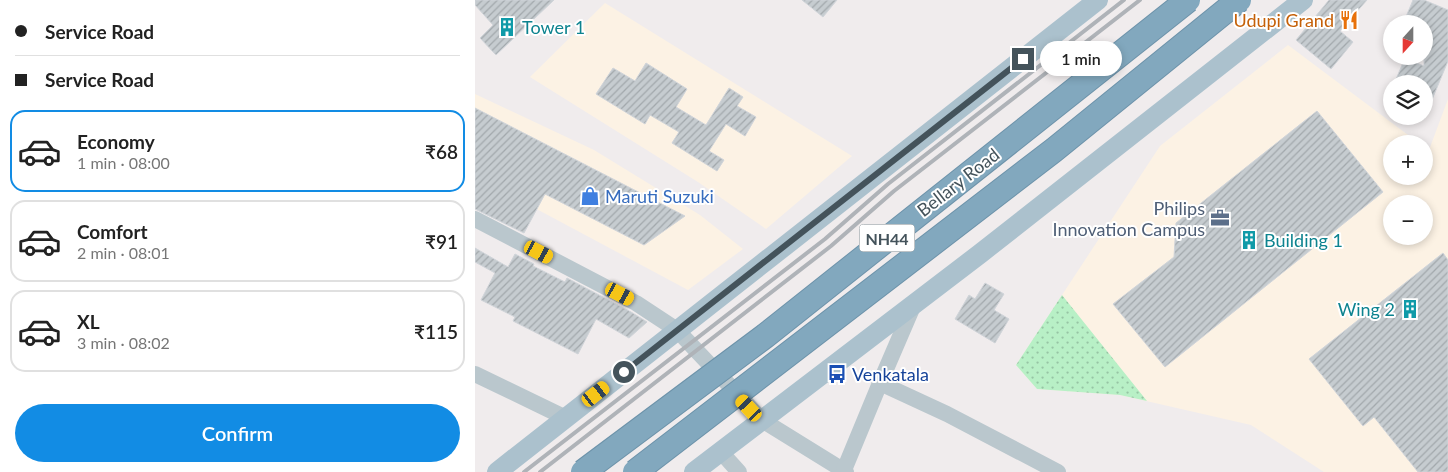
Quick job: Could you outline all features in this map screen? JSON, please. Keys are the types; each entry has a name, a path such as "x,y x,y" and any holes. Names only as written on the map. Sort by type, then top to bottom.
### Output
{"highway":[{"name":"Bellary Road","path":"583,472 765,336 1188,0"},
{"name":"Bellary Road","path":"635,472 1054,150 1239,0"}],"main road":[{"path":"497,472 1098,0"},
{"path":"694,472 915,304 1303,0"}],"street":[{"path":"475,219 636,303 677,330 762,420 845,471 880,383 915,304"},
{"path":"475,374 566,418"},
{"path":"880,383 947,414 1049,470"},
{"path":"721,452 739,472"}],"shaded area":[{"path":"605,3 852,156 766,229 698,182 530,77"},
{"path":"1288,45 1383,116 1383,125 1395,125 1408,135 1383,135 1383,185 1433,185 1433,139 1448,99 1448,472 1324,472 1251,425 1120,395 1037,389 1016,365 1160,146"},
{"name":"Maruti Suzuki","path":"475,94 594,150 700,215 743,249 688,290 475,176"}],"green space":[{"path":"1062,295 1147,401 1120,395 1037,389 1016,365"}],"building":[{"name":"Tower 1","path":"475,0 554,0 496,55 480,38 493,25 475,5"},
{"path":"802,0 837,0 823,17"},
{"path":"1329,0 1367,0 1340,31 1353,42 1331,69 1296,40"},
{"path":"1413,0 1424,0 1448,10 1448,61 1433,97 1433,75 1398,75 1402,65 1433,65 1433,15 1407,15"},
{"path":"646,63 687,89 676,107 706,125 729,88 743,97 737,106 756,117 745,136 726,124 709,151 724,160 717,171 672,143 679,132 650,115 645,124 596,94 613,68 635,81"},
{"path":"475,108 685,216 644,245 545,194 524,233 475,209"},
{"name":"Building 1","path":"1317,111 1383,192 1165,367 1113,304 1174,257 1176,223"},
{"path":"475,248 508,267 515,254 534,264 533,266 565,282 567,278 647,322 629,338 596,319 578,354 513,321 515,317 481,300 495,273 475,262"},
{"name":"Wing 2","path":"1443,253 1448,260 1448,472 1418,472 1374,417 1363,426 1309,359"},
{"path":"985,283 1004,294 994,310 1009,319 995,343 955,319 969,295 975,299"}],"railway":[{"path":"524,472 825,239 888,184 1124,0"},
{"path":"540,472 831,246 894,191 1140,0"}],"place":[{"name":"Udupi Grand","path":"1349,20"},
{"name":"Tower 1","path":"507,27"},
{"name":"Maruti Suzuki","path":"590,196"},
{"name":"Philips Innovation Campus","path":"1220,218"},
{"name":"Building 1","path":"1249,240"},
{"name":"Wing 2","path":"1410,309"},
{"name":"Venkatala","path":"837,374"}],"route":[{"path":"624,372 1023,59"}]}
